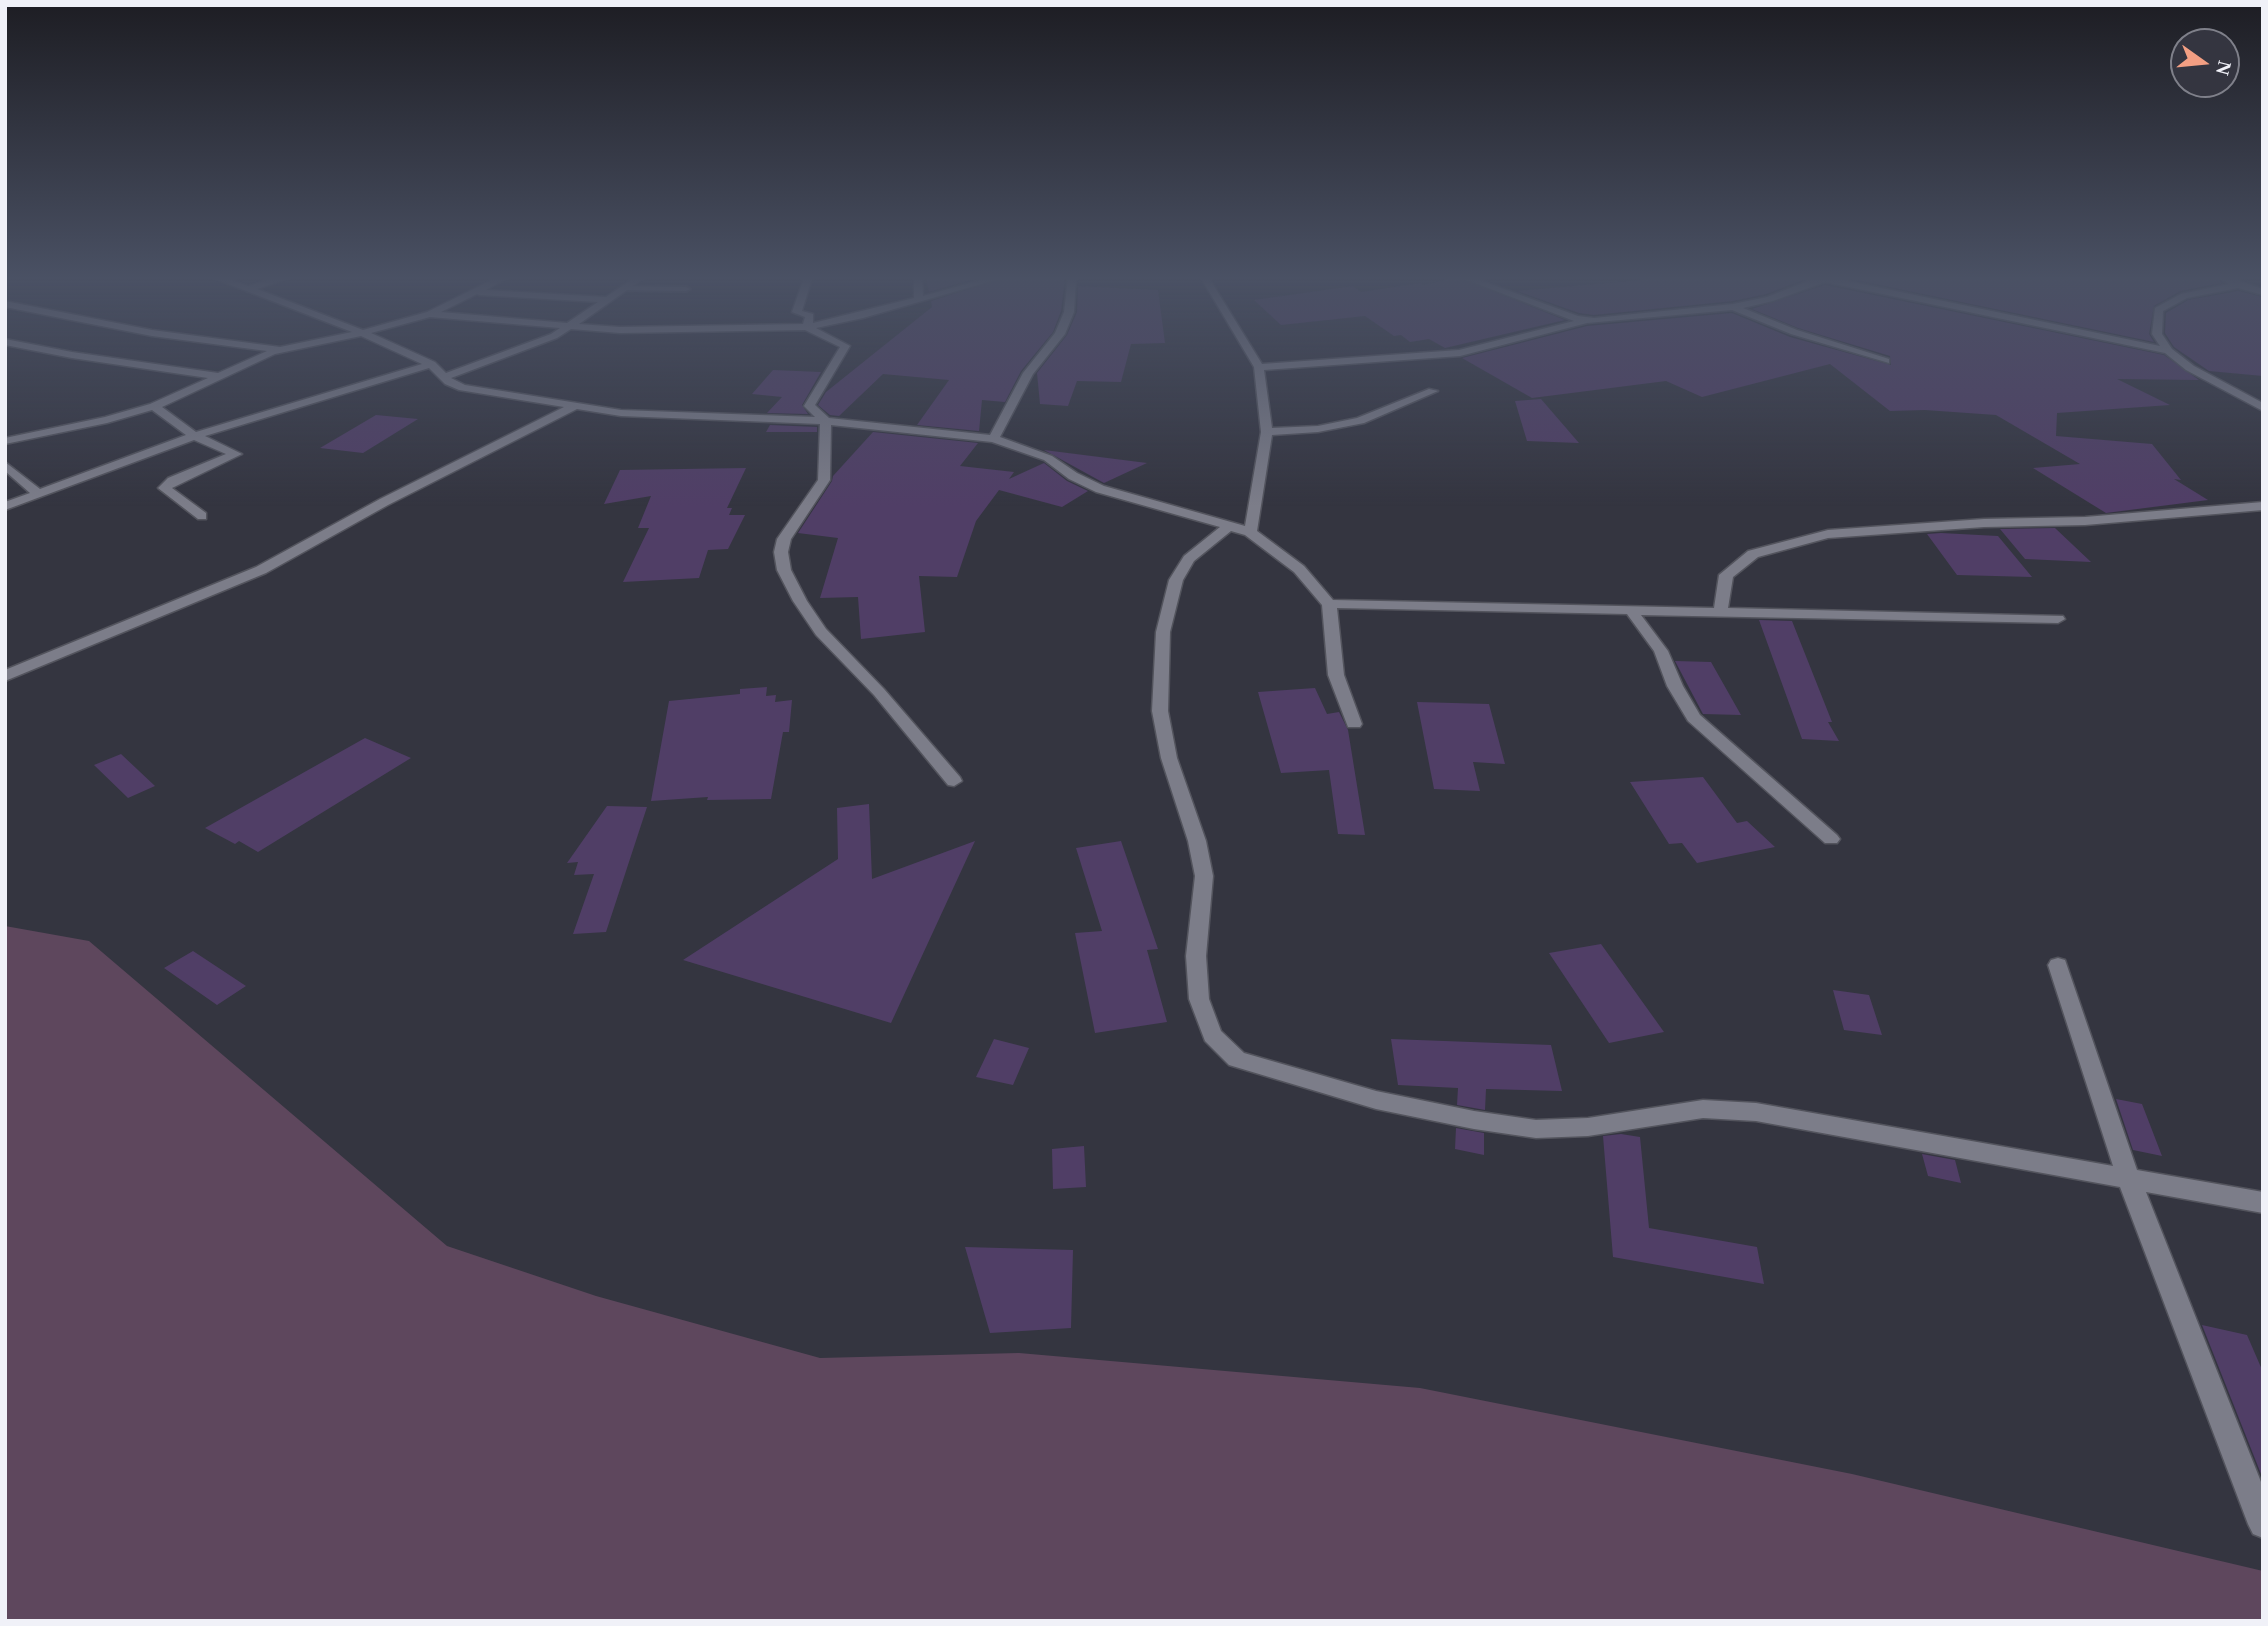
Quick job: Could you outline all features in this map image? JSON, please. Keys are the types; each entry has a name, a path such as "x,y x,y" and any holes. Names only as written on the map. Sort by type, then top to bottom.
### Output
{"street":[{"path":"66,354 218,376"},
{"path":"5,441 107,420 154,406 271,354"},
{"path":"408,354 430,364 449,382 463,388 573,407 621,413 826,421 994,439 1048,458 1073,476 1100,489 1250,532 1299,569 1329,604 1335,675 1354,724"},
{"path":"445,377 509,354"},
{"path":"826,421 809,406 842,354"},
{"path":"994,439 1028,373 1044,354"},
{"path":"1250,532 1267,432 1259,367 1251,354"},
{"path":"1259,367 1447,354"},
{"path":"1863,354 1885,361"},
{"path":"2172,354 2220,387 2263,408"},
{"path":"5,506 194,436 430,364"},
{"path":"1267,432 1318,429 1360,421 1433,391"},
{"path":"154,406 194,436 236,454 172,481 164,488 202,516"},
{"path":"5,676 261,570 384,502 573,407"},
{"path":"826,421 824,480 784,539 781,552 784,570 800,601 821,632 879,692 954,781"},
{"path":"5,465 39,494"},
{"path":"1720,612 1726,575 1753,554 1828,534 1984,523 2085,521 2263,506"},
{"path":"1229,526 1189,559 1176,580 1163,632 1160,711 1169,758 1197,841 1204,876 1196,956 1199,999 1212,1035 1237,1059 1376,1100 1474,1120 1536,1129 1588,1127 1703,1109 1756,1112 2263,1203"},
{"path":"1329,604 2058,619"},
{"path":"1630,610 1661,651 1675,686 1694,718 1831,839"},
{"path":"2058,965 2129,1177 2263,1524"}],"shaded area":[{"path":"5,926 89,941 447,1246 596,1296 820,1358 1019,1353 1420,1388 1852,1474 2263,1571 2263,1621 5,1621"}],"building":[{"path":"874,354 1035,354 1021,371 1005,402 982,400 979,431 917,425 949,380 883,374 839,416 830,415 818,405 826,392"},
{"path":"1052,354 1128,354 1121,382 1077,381 1068,406 1040,404 1037,373"},
{"path":"1478,354 1851,354 1891,365 1890,356 1883,354 2164,355 2199,380 2117,379 2170,405 2057,413 2056,436 2152,444 2181,480 2174,479 2208,500 2106,513 2033,468 2080,464 1996,415 1925,410 1890,411 1830,364 1702,397 1666,381 1532,398 1462,358"},
{"path":"2184,354 2263,354 2263,376 2209,371"},
{"path":"773,370 821,372 802,405 808,414 767,413 782,397 752,394"},
{"path":"1541,399 1579,443 1527,441 1515,401"},
{"path":"376,415 418,419 363,453 320,448"},
{"path":"770,425 817,427 817,432 766,432"},
{"path":"873,432 978,443 960,466 1014,472 1009,479 1044,463 1067,481 1088,491 1062,507 999,490 976,521 957,577 919,576 925,632 861,639 858,597 820,598 838,538 798,533 833,476"},
{"path":"1044,450 1147,463 1104,483"},
{"path":"746,468 727,508 732,508 729,515 745,515 728,549 708,550 699,578 623,582 649,528 638,528 651,496 604,504 620,470"},
{"path":"2055,528 2091,562 2025,559 2000,529"},
{"path":"1927,534 1998,536 2032,577 1957,575"},
{"path":"1759,620 1792,621 1832,722 1828,722 1839,741 1802,739"},
{"path":"1675,661 1711,662 1741,715 1703,714"},
{"path":"767,687 766,696 776,695 775,702 792,700 789,732 783,732 771,799 707,800 708,797 651,801 669,701 740,694 740,689"},
{"path":"1315,688 1327,714 1339,712 1348,730 1365,835 1338,834 1329,770 1281,773 1258,692"},
{"path":"1417,702 1489,704 1505,764 1473,762 1480,791 1434,789"},
{"path":"365,738 411,758 258,852 239,841 235,844 205,828"},
{"path":"121,754 155,786 128,798 94,765"},
{"path":"1703,777 1737,823 1747,821 1775,847 1697,863 1682,843 1669,844 1630,782"},
{"path":"869,804 872,879 975,841 891,1023 683,960 838,859 837,808"},
{"path":"607,806 647,807 606,932 573,934 594,874 574,875 578,862 567,863"},
{"path":"1121,841 1158,949 1147,950 1167,1022 1095,1033 1075,933 1102,931 1076,848"},
{"path":"1601,944 1664,1032 1609,1043 1549,953"},
{"path":"193,951 246,986 217,1005 164,968"},
{"path":"1833,990 1869,995 1882,1035 1844,1030"},
{"path":"994,1039 1029,1048 1013,1085 976,1077"},
{"path":"1391,1039 1551,1045 1562,1091 1486,1089 1485,1110 1457,1105 1458,1088 1398,1085"},
{"path":"2116,1099 2142,1104 2162,1156 2133,1150"},
{"path":"1456,1128 1484,1133 1484,1155 1455,1149"},
{"path":"1621,1134 1640,1137 1649,1228 1757,1247 1764,1284 1613,1257 1603,1136"},
{"path":"1084,1146 1086,1187 1053,1189 1052,1149"},
{"path":"1922,1154 1955,1160 1961,1183 1928,1176"},
{"path":"965,1247 1073,1250 1071,1328 990,1333"},
{"path":"2202,1325 2247,1335 2263,1372 2263,1479"}]}
